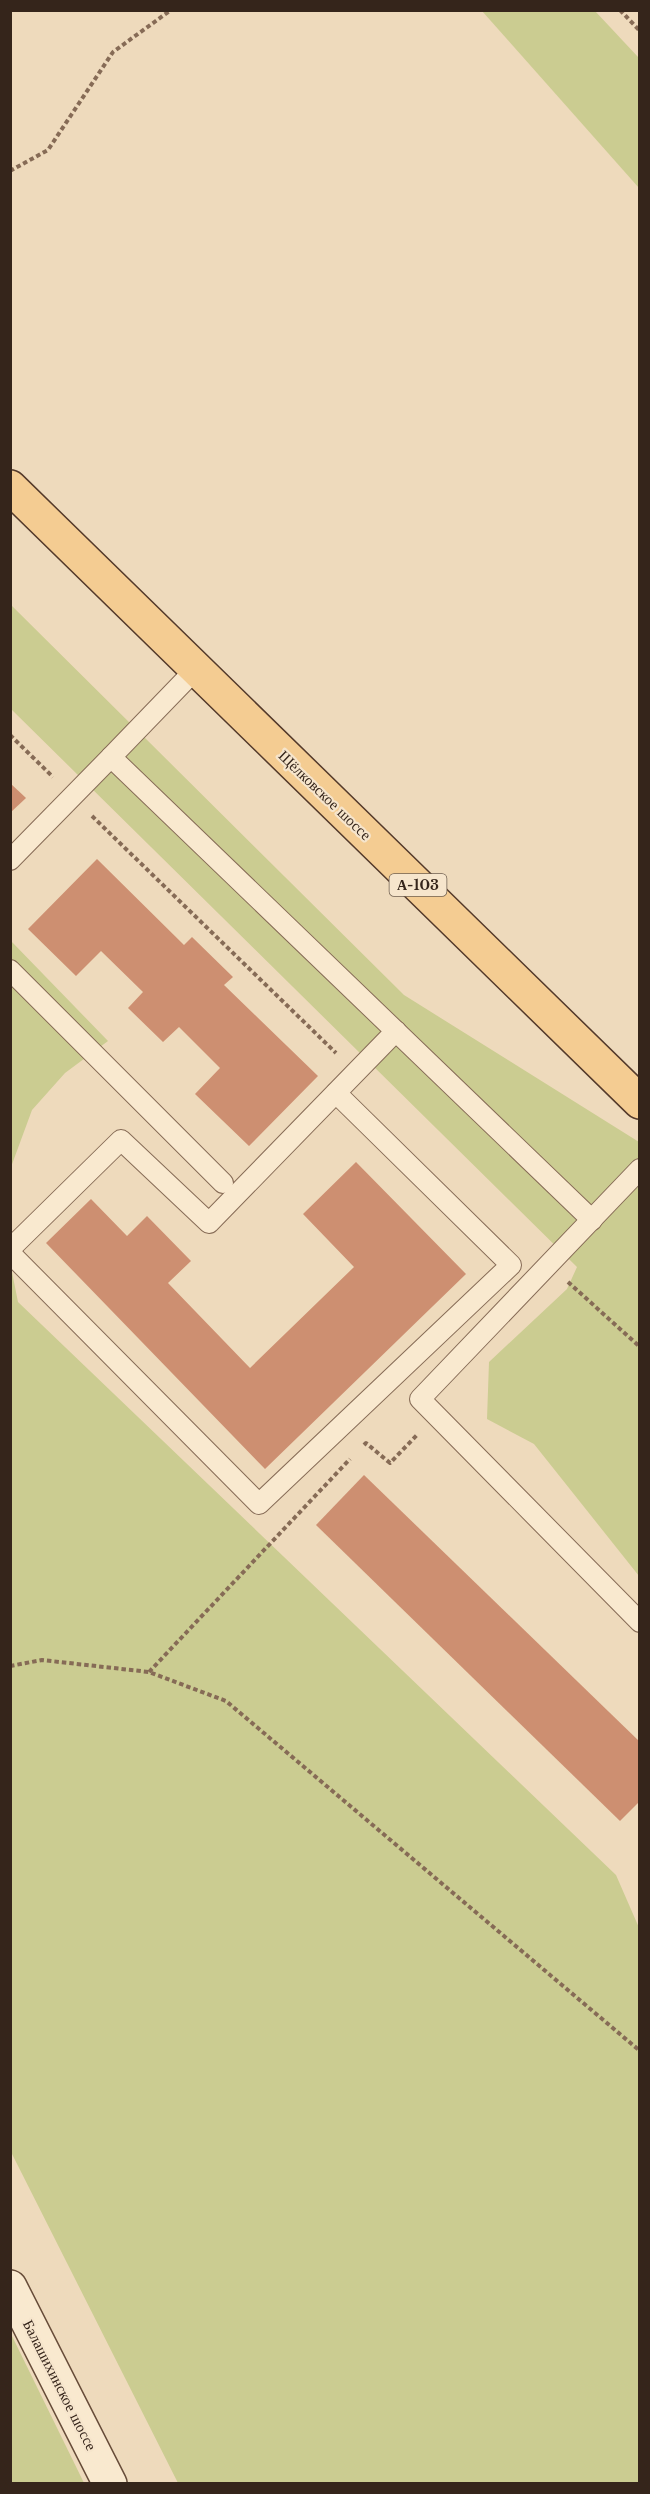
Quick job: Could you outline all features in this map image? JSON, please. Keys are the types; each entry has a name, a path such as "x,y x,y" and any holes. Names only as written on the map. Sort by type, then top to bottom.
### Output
{"main road":[{"name":"Щёлковское шоссе","path":"10,487 639,1102"},
{"name":"Балашихинское шоссе","path":"10,2287 110,2484"}],"lane":[{"path":"10,860 196,669"},
{"path":"111,757 592,1220"},
{"path":"10,970 223,1184"},
{"path":"336,1094 511,1265 259,1504 10,1251 121,1140 209,1223 396,1031"},
{"path":"639,1169 420,1399 639,1622"}],"path":[{"path":"10,171 48,150 113,52 171,10"},
{"path":"620,10 639,31"},
{"path":"10,735 356,1072"},
{"path":"550,1265 639,1347"},
{"path":"149,1672 366,1443 390,1463 435,1415"},
{"path":"10,1666 42,1660 149,1672 226,1701 639,2051"}],"green space":[{"path":"482,11 595,11 639,58 639,188"},
{"path":"10,604 404,995 639,1142 639,1576 534,1444 487,1419 489,1362 567,1289 577,1267 11,709"},
{"path":"11,941 108,1041 65,1073 32,1110 11,1167"},
{"path":"10,1262 18,1302 616,1875 640,1930 639,2483 178,2483 11,2152"},
{"path":"11,2334 84,2483 11,2483"}],"building":[{"path":"10,783 26,798 10,813"},
{"path":"97,859 184,945 192,937 233,977 224,985 318,1076 249,1146 195,1094 220,1068 179,1027 163,1042 128,1008 143,992 101,951 76,976 28,929"},
{"path":"356,1162 466,1274 265,1469 46,1243 91,1199 127,1236 147,1216 191,1261 168,1283 250,1368 354,1267 303,1214"},
{"path":"364,1475 640,1742 640,1801 620,1821 316,1525"}]}
